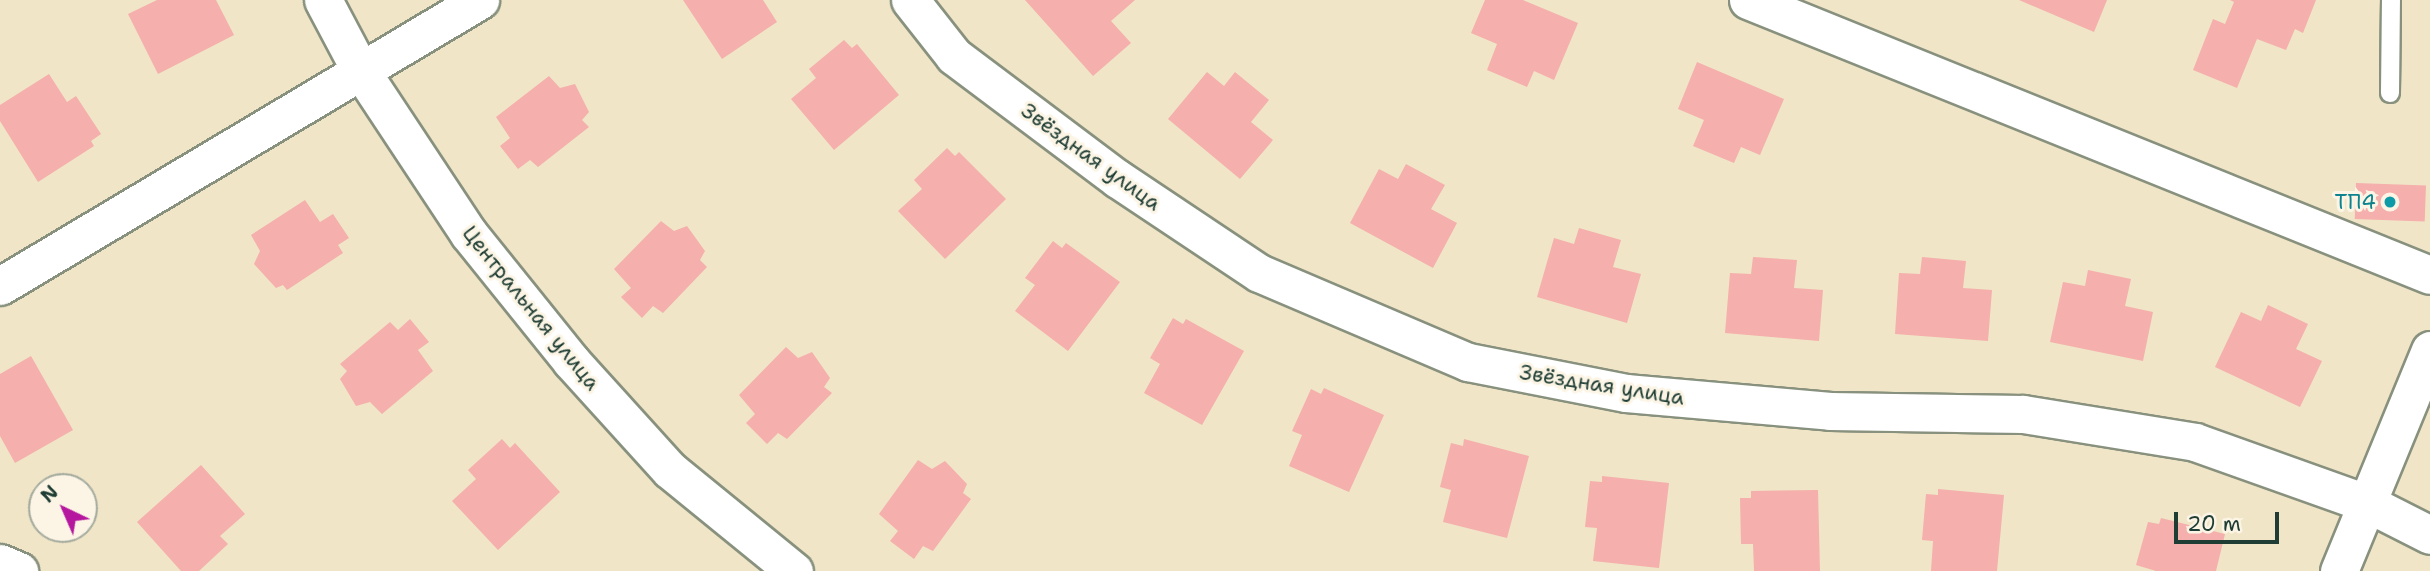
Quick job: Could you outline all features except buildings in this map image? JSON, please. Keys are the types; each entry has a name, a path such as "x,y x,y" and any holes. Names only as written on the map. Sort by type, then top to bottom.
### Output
{"street":[{"name":"Центральная улица","path":"323,0 359,68 469,234 571,361 670,470 794,571"},
{"path":"0,286 359,68 480,0"},
{"name":"Звёздная улица","path":"910,0 954,56 1118,180 1259,273 1468,362 1626,393 1830,411 2023,414 2195,442 2369,504 2430,536"},
{"path":"1748,0 2430,275"},
{"path":"2339,571 2369,504 2430,350"},
{"path":"0,563 19,571"}],"lane":[{"path":"2390,93 2391,0"}],"place":[{"name":"ТП4","path":"2390,202"}]}
